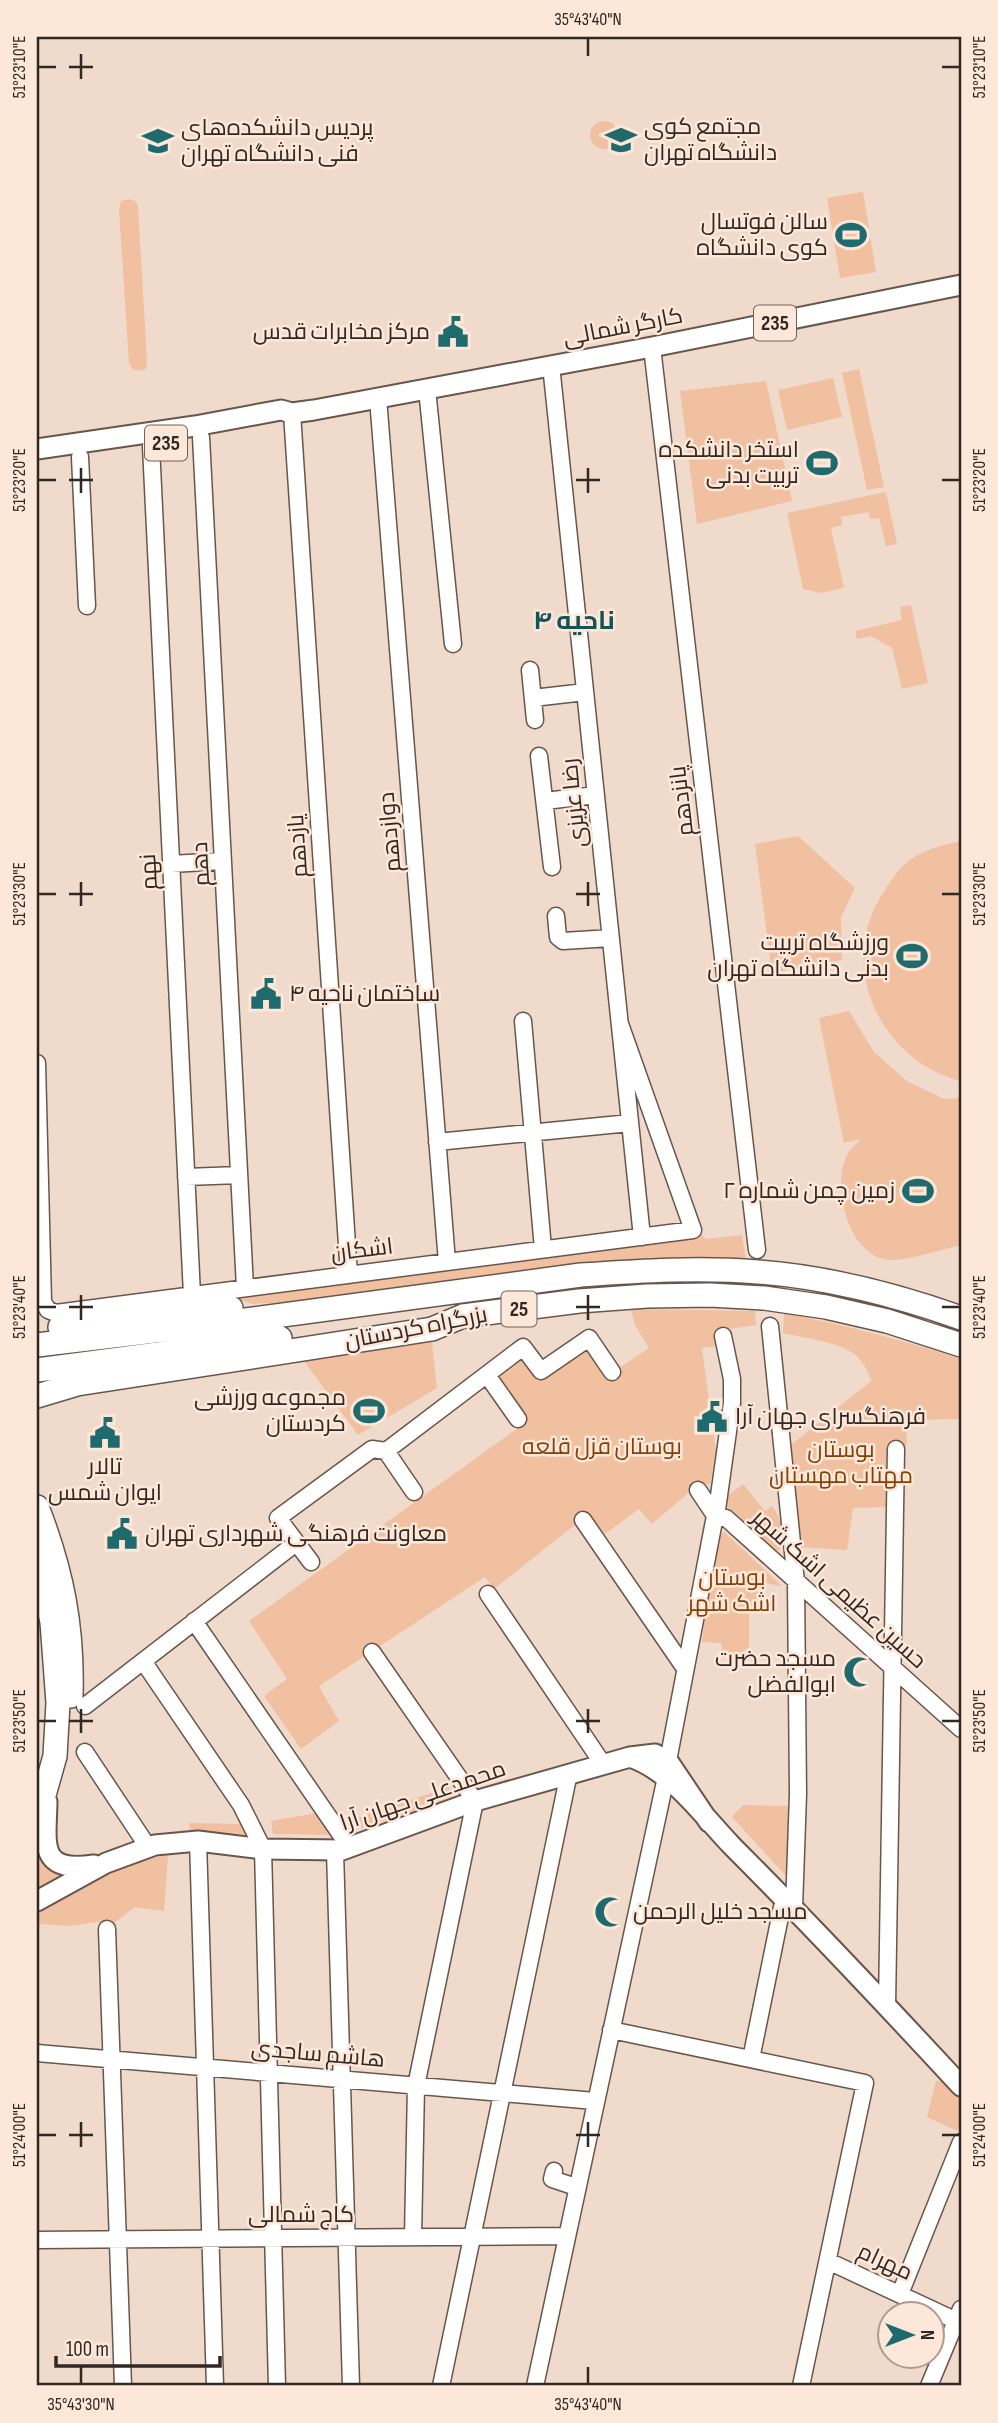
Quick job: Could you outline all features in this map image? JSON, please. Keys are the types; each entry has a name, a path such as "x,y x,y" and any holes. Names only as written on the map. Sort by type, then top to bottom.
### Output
{"highway":[{"name":"بزرگراه کردستان","path":"230,1322 581,1275 693,1270 757,1271 846,1285 961,1318"},
{"name":"بزرگراه کردستان","path":"37,1395 77,1384 432,1329 463,1316 579,1301 646,1296 764,1298 826,1307 887,1321 961,1345"},
{"path":"37,1331 216,1308 255,1308 297,1313"},
{"name":"25","path":"37,1370 463,1316"},
{"path":"37,1359 223,1331 230,1322"},
{"name":"25","path":"37,1345 230,1322"},
{"path":"37,1414 51,1399 77,1384"},
{"path":"37,1507 59,1571 71,1639 69,1718 65,1738 55,1756"},
{"path":"37,1555 52,1622 58,1703 55,1756 37,1820"}],"main road":[{"name":"کارگر شمالی","path":"37,462 150,446 281,410 292,413 427,389 961,285"},
{"name":"کارگر شمالی","path":"37,449 183,435"},
{"name":"محمدعلی جهان آرا","path":"106,1863 148,1847 174,1842 198,1841 263,1849 343,1849 475,1801 630,1757 655,1754 667,1769"},
{"path":"667,1769 709,1822 788,1908 887,2006 961,2086"},
{"path":"48,1787 47,1842 52,1858 58,1864 71,1867 106,1863"},
{"path":"37,1901 106,1863"}],"street":[{"name":"پانزدهم","path":"652,346 757,1250"},
{"name":"رضا عزیزی","path":"551,365 642,1237"},
{"path":"427,389 453,644"},
{"name":"دوازدهم","path":"378,398 447,1262"},
{"name":"یازدهم","path":"292,413 349,1275"},
{"name":"دهم","path":"183,435 223,861 245,1288"},
{"name":"نهم","path":"150,446 192,1295"},
{"path":"80,457 87,606"},
{"path":"530,670 536,720"},
{"path":"533,698 585,692"},
{"path":"540,756 552,867"},
{"path":"545,801 596,795"},
{"path":"171,863 223,861"},
{"path":"556,916 558,937 563,941 611,937"},
{"path":"523,1021 543,1250"},
{"name":"اشکان","path":"37,1063 43,1302 48,1310 56,1313 693,1230 620,1024"},
{"path":"437,1142 630,1123"},
{"path":"186,1177 239,1175"},
{"path":"751,2059 788,1908 797,1794 796,1582 771,1326"},
{"path":"535,2386 667,1769 684,1667 716,1517 732,1403 732,1379 723,1336"},
{"path":"310,1562 278,1518 372,1450 386,1451 523,1347 541,1371 589,1338 612,1372"},
{"path":"487,1375 519,1419"},
{"path":"887,2006 896,1449"},
{"path":"386,1451 414,1492"},
{"path":"698,1490 716,1517"},
{"name":"حسین عظیمی اشک شهر","path":"716,1517 726,1518 961,1729"},
{"path":"583,1520 684,1667"},
{"path":"85,1706 296,1543"},
{"path":"488,1594 603,1764"},
{"path":"194,1621 343,1849 342,2079 351,2386"},
{"path":"372,1652 475,1801 416,2085 413,2237"},
{"path":"143,1661 241,1805 263,1849 277,2386"},
{"path":"85,1752 148,1847"},
{"path":"441,2386 569,1773"},
{"path":"198,1841 215,2386"},
{"path":"107,1929 123,2386"},
{"path":"611,2030 865,2083 801,2386"},
{"name":"هاشم ساجدی","path":"37,2053 595,2101"},
{"path":"900,2294 961,2142"},
{"path":"554,2171 552,2179 576,2187"},
{"name":"کاج شمالی","path":"37,2240 565,2236"},
{"name":"مهرام","path":"828,2261 960,2318"},
{"path":"929,2386 960,2318"}],"green space":[{"path":"604,121 614,125 618,135 614,145 604,149 594,145 590,135 594,125"},
{"name":"سالن فوتسال کوی دانشگاه","path":"863,192 876,272 840,278 827,198"},
{"path":"121,201 135,201 138,206 147,361 146,369 139,371 133,369 129,363 119,209"},
{"path":"859,369 884,487 867,490 842,373"},
{"path":"833,378 842,417 787,430 778,390"},
{"path":"766,381 792,501 697,524 680,391"},
{"path":"886,492 897,544 886,546 879,518 870,519 868,512 841,517 842,525 831,528 844,588 821,593 803,589 787,513"},
{"path":"911,605 928,683 902,689 892,648 871,636 857,639 855,631 902,620 900,607"},
{"path":"798,836 855,888 841,917 842,960 772,973 755,844"},
{"name":"ورزشگاه تربیت بدنی دانشگاه تهران","path":"961,841 960,1081 932,1070 907,1052 888,1031 874,1006 865,978 864,950 869,921 883,893 899,870 914,857"},
{"path":"849,1011 874,1052 907,1081 944,1099 961,1098 961,1245 892,1260 878,1257 866,1249 848,1222 843,1206 842,1174 848,1154 861,1139 844,1143 819,1018"},
{"path":"702,1234 705,1239 742,1235 746,1259 653,1260 573,1265 289,1302 252,1304 241,1300 194,1303 338,1281"},
{"name":"بوستان قزل قلعه","path":"631,1309 755,1311 756,1325 716,1331 717,1346 702,1348 716,1451 710,1485 696,1481 687,1494 652,1524 639,1509 602,1536 586,1516 494,1589 485,1577 319,1686 339,1721 301,1749 264,1696 287,1679 249,1621 525,1423 491,1377 522,1353 541,1378 585,1344 607,1376 649,1348 635,1325"},
{"name":"بوستان مهتاب مهستان","path":"784,1313 873,1333 961,1359 961,1419 906,1420 907,1445 887,1445 888,1507 853,1508 847,1550 801,1547 791,1445 871,1381 859,1358 853,1353 828,1343 783,1333"},
{"name":"مجموعه ورزشی کردستان","path":"432,1342 437,1388 358,1435 304,1361"},
{"path":"743,1484 765,1511 772,1506 775,1511 783,1533 779,1551 772,1550 726,1505 726,1497"},
{"name":"بوستان اشک شهر","path":"724,1532 782,1586 758,1582 758,1609 749,1610 749,1647 740,1654 723,1654 721,1643 702,1642 714,1542"},
{"path":"445,1780 455,1799 350,1831 350,1820 441,1790"},
{"path":"743,1805 790,1806 787,1877 732,1817"},
{"path":"317,1813 330,1835 273,1834 271,1821"},
{"path":"189,1823 240,1824 246,1837 191,1834"},
{"path":"40,1847 71,1876 37,1893 37,1853"},
{"path":"168,1855 164,1911 135,1907 115,1922 69,1926 41,1924 37,1928 37,1908 129,1863"},
{"path":"936,2081 941,2081 961,2099 961,2122 957,2131 927,2117"}],"place":[{"name":"مجتمع کوی دانشگاه تهران","path":"621,140"},
{"name":"پردیس دانشکده‌های فنی دانشگاه تهران","path":"158,141"},
{"name":"سالن فوتسال کوی دانشگاه","path":"851,235"},
{"name":"مرکز مخابرات قدس","path":"453,332"},
{"name":"استخر دانشکده تربیت بدنی","path":"822,463"},
{"name":"ورزشگاه تربیت بدنی دانشگاه تهران","path":"912,956"},
{"name":"ساختمان ناحیه ۴","path":"266,994"},
{"name":"زمین چمن شماره ۲","path":"918,1191"},
{"name":"مجموعه ورزشی کردستان","path":"369,1411"},
{"name":"فرهنگسرای جهان آرا","path":"712,1417"},
{"name":"تالار ایوان شمس","path":"105,1433"},
{"name":"معاونت فرهنگی شهرداری تهران","path":"122,1534"},
{"name":"مسجد حضرت ابوالفضل","path":"859,1672"},
{"name":"مسجد خلیل الرحمن","path":"610,1912"}],"district":[{"name":"ناحیه ۴","path":"574,621"}]}
